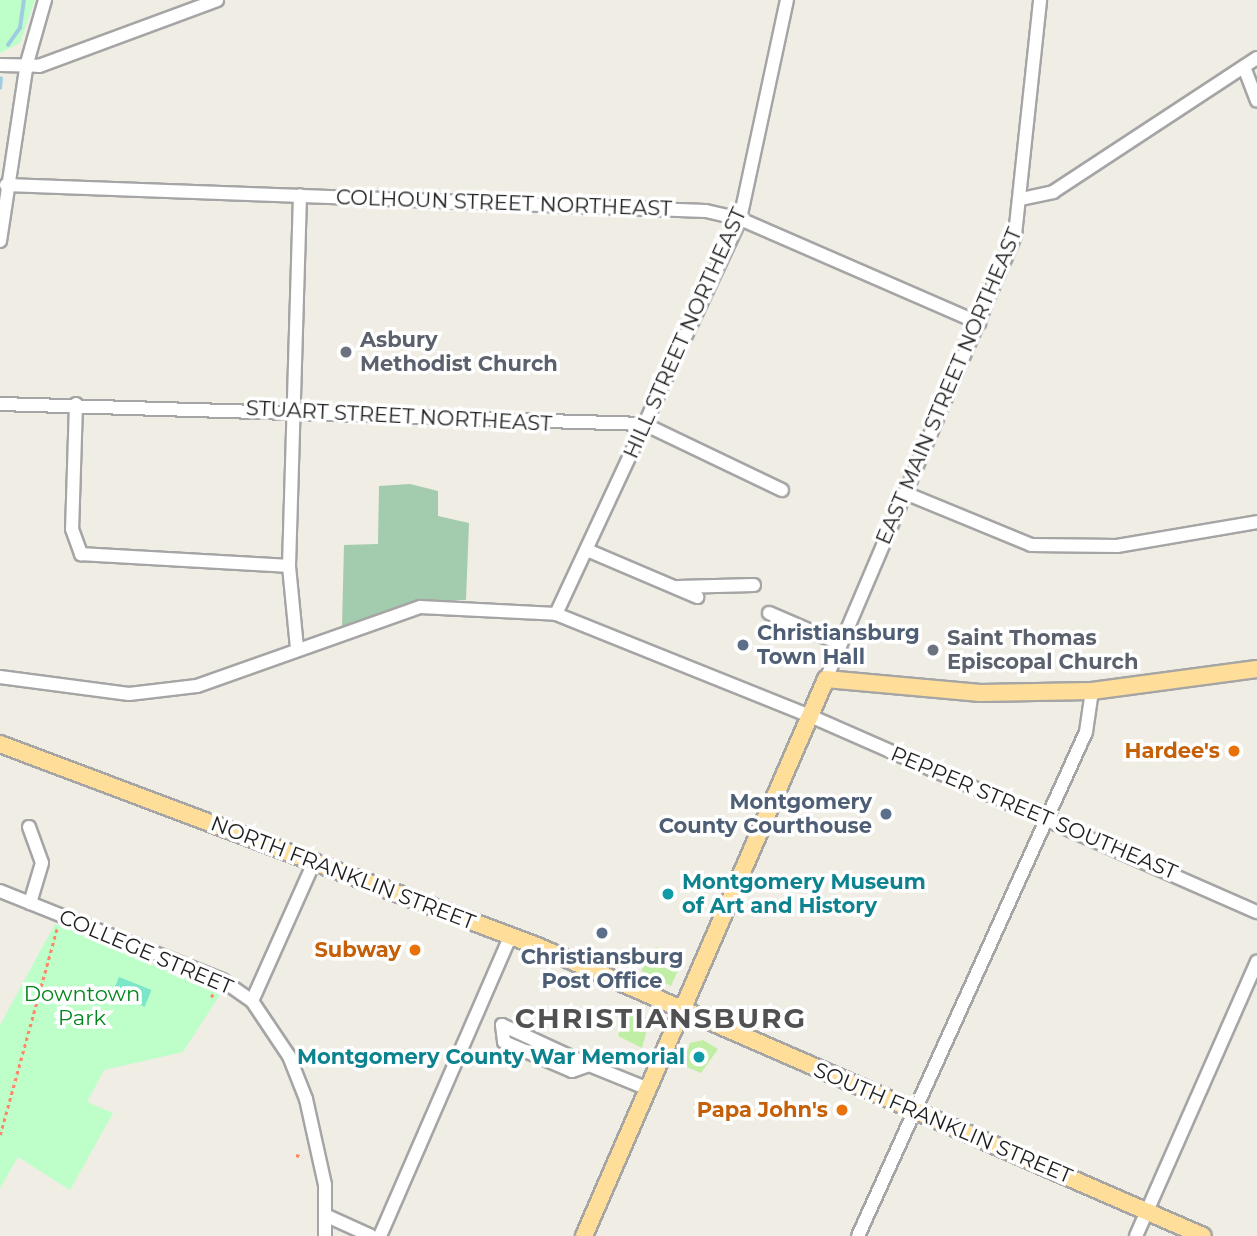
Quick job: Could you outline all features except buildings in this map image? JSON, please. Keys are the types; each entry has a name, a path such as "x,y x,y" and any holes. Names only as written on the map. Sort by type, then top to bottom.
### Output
{"main road":[{"path":"584,1236 646,1088 827,679 980,693 1092,691 1257,669"},
{"name":"NORTH FRANKLIN STREET","path":"0,744 315,860 510,937 681,1012"},
{"name":"SOUTH FRANKLIN STREET","path":"681,1012 1203,1236"}],"street":[{"path":"0,241 6,185 27,63 45,0"},
{"path":"0,65 27,63 39,66 217,0"},
{"name":"HILL STREET NORTHEAST","path":"556,614 740,219 787,0"},
{"name":"EAST MAIN STREET NORTHEAST","path":"827,679 1015,235 1021,199 1040,0"},
{"path":"1021,199 1053,192 1257,58"},
{"path":"1244,67 1257,101"},
{"name":"COLHOUN STREET NORTHEAST","path":"6,185 706,211 740,219 979,323"},
{"path":"297,648 289,566 296,410 299,195"},
{"name":"STUART STREET NORTHEAST","path":"0,404 296,410 644,424 782,490"},
{"path":"76,404 72,529 81,554 289,566"},
{"path":"905,493 1031,545 1117,546 1257,522"},
{"path":"587,550 697,597"},
{"path":"671,588 754,585"},
{"name":"PEPPER STREET SOUTHEAST","path":"0,677 129,695 197,686 297,648 420,607 556,614 810,716 1257,912"},
{"path":"769,614 841,643"},
{"path":"858,1236 911,1110 1093,713 1092,691"},
{"path":"29,827 42,863 30,903"},
{"path":"252,1001 315,860"},
{"name":"COLLEGE STREET","path":"0,891 222,980 252,1001 289,1056 306,1099 327,1216 325,1236"},
{"path":"380,1236 510,937"},
{"path":"1136,1236 1257,962"},
{"path":"502,1025 504,1042 572,1071 589,1065 646,1088"},
{"path":"327,1216 370,1236"}],"path":[{"path":"0,1135 42,967 63,916"},
{"path":"296,1155 303,1157"}],"green space":[{"path":"0,0 35,0 20,43 0,53"},
{"path":"410,484 438,491 438,516 469,523 466,600 415,602 342,626 344,545 378,544 379,486"},
{"name":"Downtown Park","path":"55,924 221,993 183,1052 104,1070 87,1102 113,1113 70,1190 18,1157 0,1188 0,1025"},
{"path":"656,947 683,959 671,986 641,971"},
{"path":"119,977 151,990 145,1007 112,994"},
{"path":"625,1007 650,1019 642,1048 618,1036"},
{"path":"703,1040 718,1049 701,1073 682,1065 690,1043"}],"waterway":[{"path":"8,45 20,28 24,0"},
{"path":"0,88 1,79"}],"place":[{"name":"Asbury Methodist Church","path":"346,352"},
{"name":"Christiansburg Town Hall","path":"743,645"},
{"name":"Saint Thomas Episcopal Church","path":"933,650"},
{"name":"Hardee's","path":"1234,751"},
{"name":"Montgomery County Courthouse","path":"886,814"},
{"name":"Montgomery Museum of Art and History","path":"668,894"},
{"name":"Christiansburg Post Office","path":"602,933"},
{"name":"Subway","path":"415,950"},
{"name":"Montgomery County War Memorial","path":"699,1057"},
{"name":"Papa John's","path":"842,1110"}],"district":[{"name":"CHRISTIANSBURG","path":"661,1018"}]}
